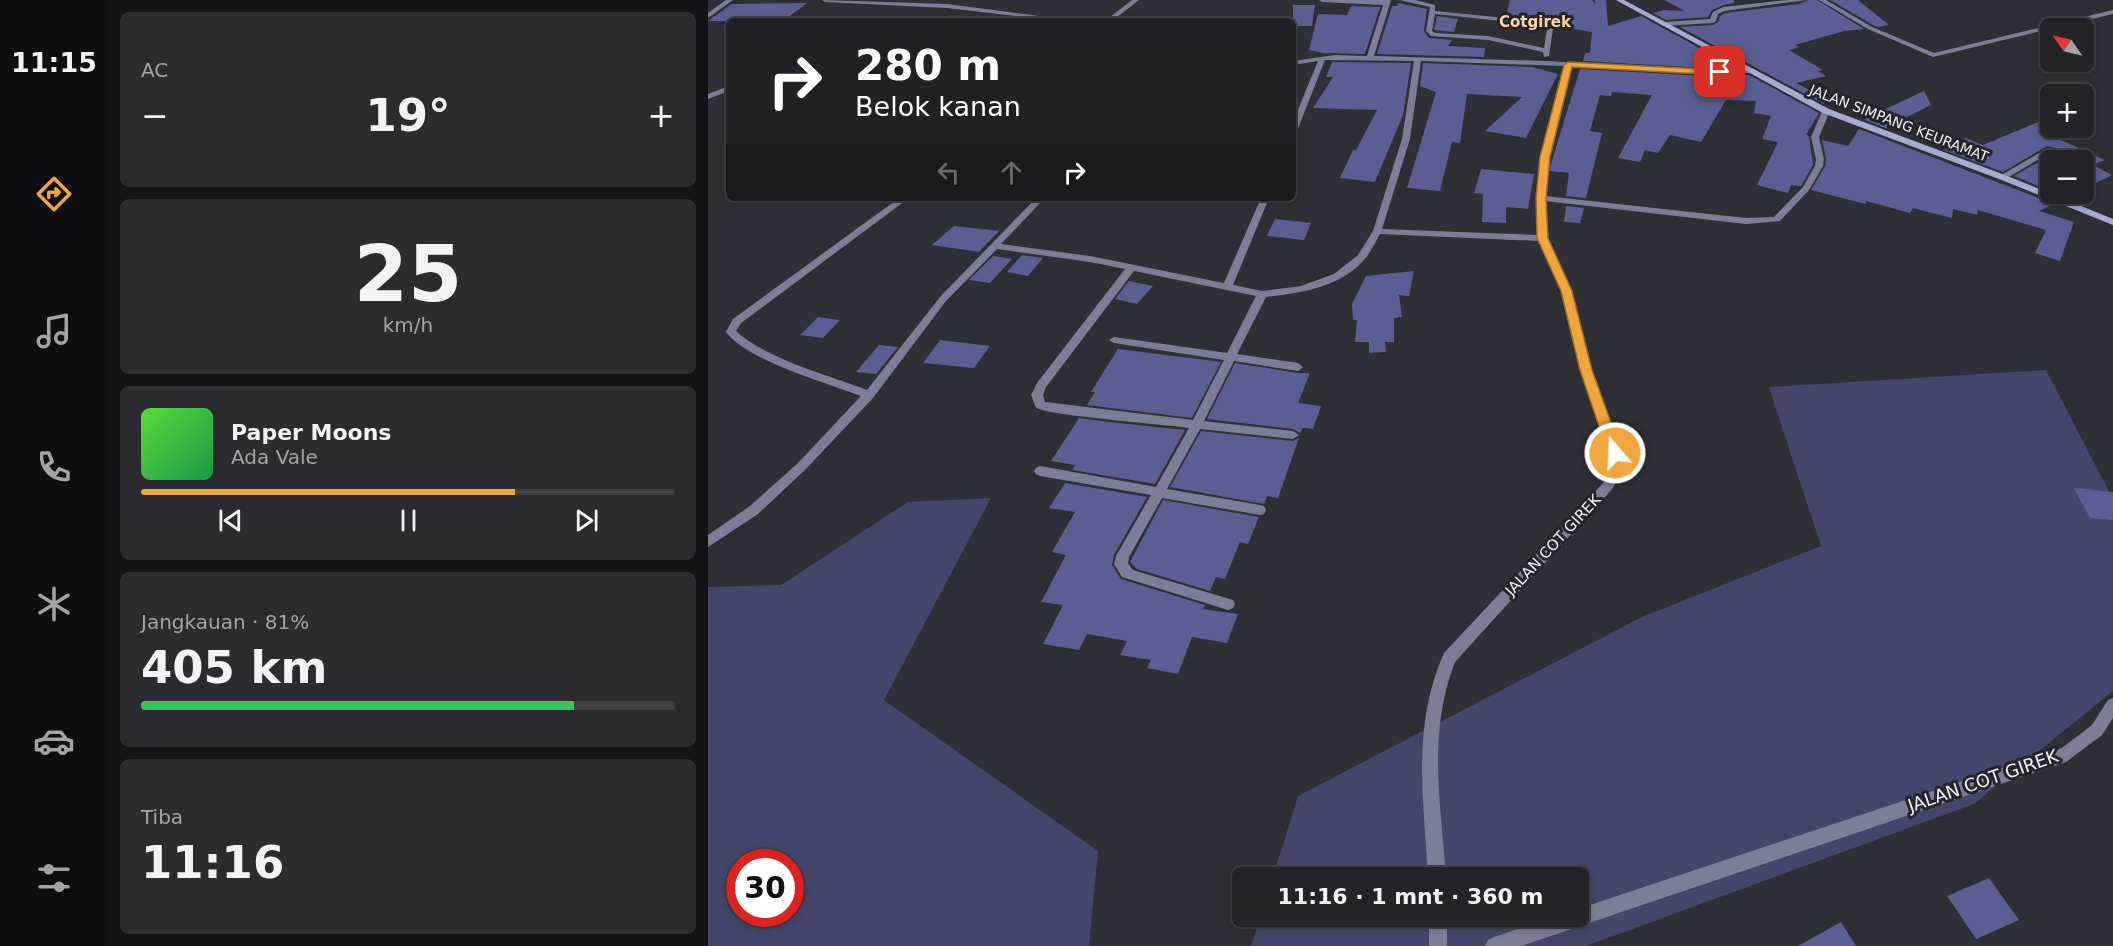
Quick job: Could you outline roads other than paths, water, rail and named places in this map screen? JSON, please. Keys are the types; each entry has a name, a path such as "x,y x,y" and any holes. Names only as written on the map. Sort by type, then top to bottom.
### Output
{"main road":[{"name":"JALAN SIMPANG KEURAMAT","path":"1620,0 1826,111 2002,177 2113,222"}],"street":[{"path":"708,16 730,0"},
{"path":"825,0 881,1 1052,18"},
{"path":"1112,18 1136,0"},
{"path":"1322,0 1387,1 1370,58"},
{"path":"1402,0 1433,6 1429,32 1433,35 1488,38 1546,51"},
{"path":"1663,24 1713,21 1715,14 1723,9 1803,0"},
{"path":"1822,0 1870,28 1933,55 2113,12"},
{"path":"998,18 1005,12"},
{"path":"1431,12 1543,23 1550,29 1546,63"},
{"path":"1296,123 1323,58"},
{"path":"1296,62 1323,58 1370,58 1546,63 1706,72 1751,71"},
{"path":"994,246 1077,257 1262,294 1289,291 1331,280 1346,271 1360,258 1377,231 1406,139 1418,60"},
{"name":"JALAN COT GIREK","path":"1436,867 1428,749 1438,682 1449,658 1609,485 1618,464 1586,370 1566,291 1543,238 1541,198 1545,157 1568,65"},
{"path":"708,97 726,89"},
{"path":"1541,198 1746,221 1777,219 1806,188 1819,166 1820,159 1815,137 1826,111"},
{"path":"2002,177 2040,156"},
{"path":"869,395 756,350 731,332 737,321 901,201"},
{"path":"708,542 754,510 802,466 869,395 943,299 1038,201"},
{"path":"1227,288 1264,201"},
{"path":"1377,231 1543,238"},
{"path":"1132,267 1041,386 1038,401 1046,406 1069,410 1293,435"},
{"path":"1228,604 1134,576 1123,569 1123,556 1197,424 1262,294"},
{"path":"1114,340 1298,367"},
{"path":"1040,471 1158,494 1260,510"},
{"name":"JALAN COT GIREK","path":"1494,946 2066,754 2097,730 2113,705"},
{"path":"1438,927 1438,946"}],"district":[{"name":"Cotgirek","path":"1535,22"}]}
